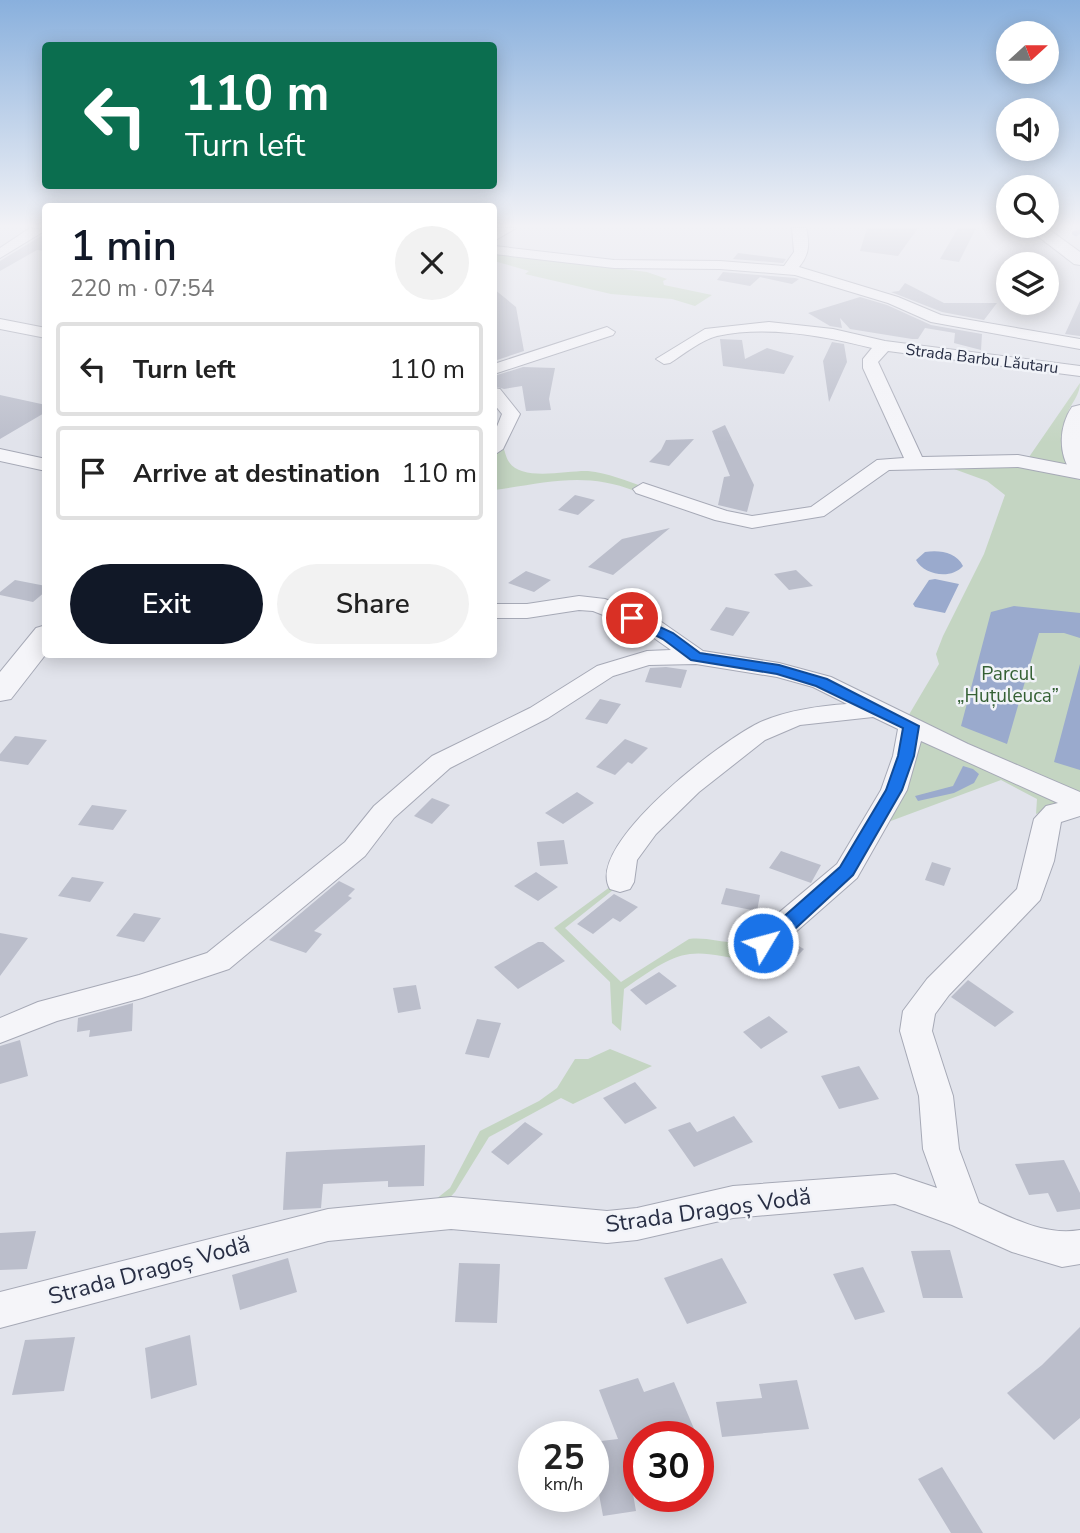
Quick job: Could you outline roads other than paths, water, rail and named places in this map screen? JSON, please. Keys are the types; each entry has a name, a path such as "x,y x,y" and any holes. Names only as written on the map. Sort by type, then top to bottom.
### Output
{"street":[{"path":"892,300 937,319 1080,344"},
{"path":"0,324 42,332"},
{"name":"Strada Barbu Lăutaru","path":"664,359 702,335 754,327 806,330 885,346 1080,371"},
{"path":"497,368 607,332"},
{"name":"Strada Barbu Lăutaru","path":"885,346 876,352 870,362 872,374 915,462"},
{"path":"497,397 511,414 497,444"},
{"path":"1080,412 1072,437 1080,467"},
{"path":"0,455 42,464"},
{"path":"643,489 740,521 772,520 817,513 884,464 1018,461 1080,473"},
{"path":"497,611 527,611 579,603 597,604 652,626 696,657"},
{"path":"0,692 42,639"},
{"path":"0,1031 49,1011 142,986 218,961 355,849 384,812 441,762 539,713 605,671 647,658 696,657 779,670 822,682 959,750 1080,802"},
{"path":"620,882 623,860 643,832 706,769 743,741 789,720 878,709"},
{"path":"763,943 847,871 894,790 906,756 911,726"},
{"path":"965,1214 941,1149 936,1096 916,1031 919,1010 1030,893 1040,861 1048,819 1056,812 1080,807"},
{"name":"Strada Dragoș Vodă","path":"0,1310 328,1225 451,1213 607,1227 637,1224 733,1202 895,1189 1024,1239 1062,1250 1080,1247"}],"water":[{"path":"925,552 947,553 963,566 952,573 931,572 916,560"},
{"path":"929,580 959,584 945,613 915,607 913,604"},
{"path":"1014,606 1080,613 1080,638 1064,633 1039,633 1007,744 961,726 991,612"},
{"path":"1080,664 1080,770 1054,762"},
{"path":"963,766 979,774 974,783 954,793 918,801 915,796 953,786"}],"park label":[{"name":"Parcul „Huțuleuca”","path":"1008,684"}]}
